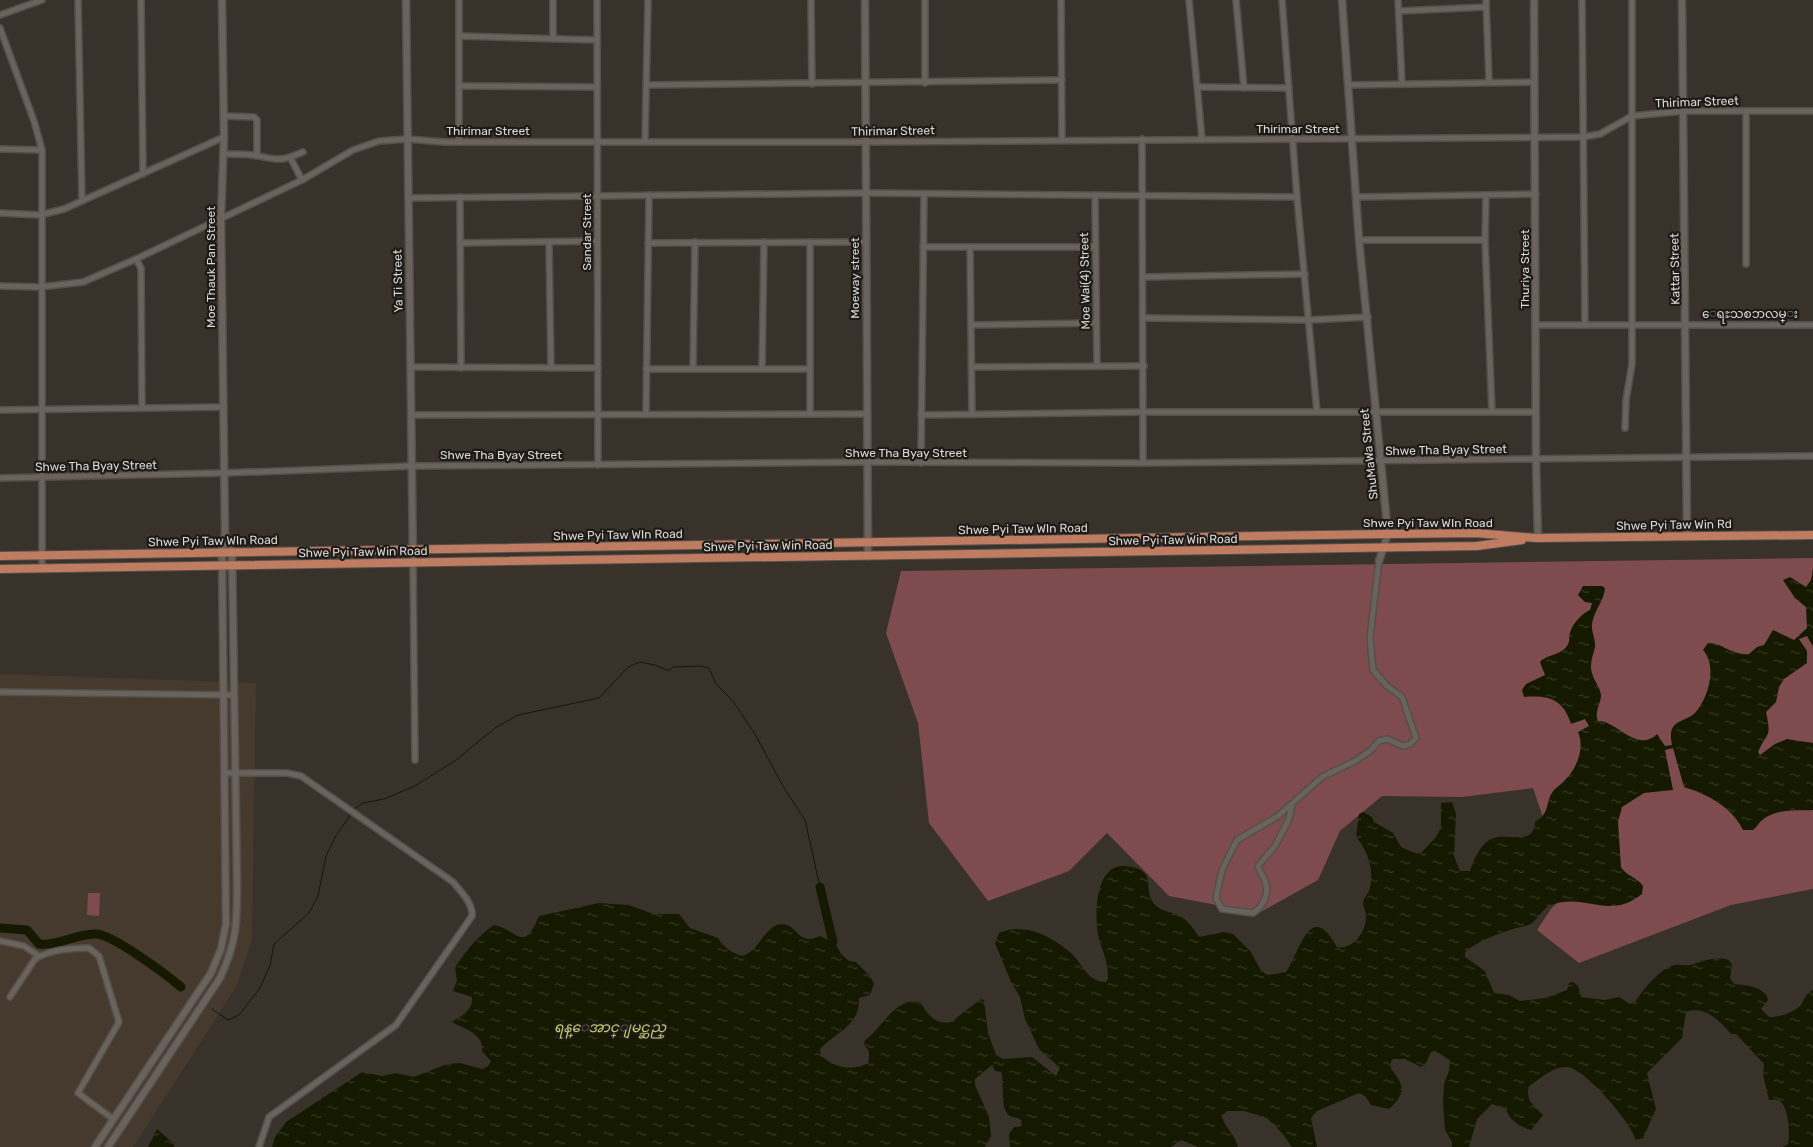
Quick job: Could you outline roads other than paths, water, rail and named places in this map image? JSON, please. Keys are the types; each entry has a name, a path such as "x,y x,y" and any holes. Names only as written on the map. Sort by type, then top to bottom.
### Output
{"main road":[{"name":"Shwe Pyi Taw WIn Road","path":"0,556 1388,534 1476,533 1537,538"},
{"name":"Shwe Pyi Taw Win Rd","path":"1537,538 1813,535"},
{"name":"Shwe Pyi Taw Win Road","path":"0,569 1477,546 1537,538"}],"street":[{"path":"0,16 42,0"},
{"path":"78,0 82,201"},
{"path":"141,0 143,174"},
{"name":"Moe Thauk Pan Street","path":"95,1147 211,973 222,950 226,924 222,565 224,534 224,407 221,217 224,116 222,0"},
{"name":"Ya Ti Street","path":"406,0 413,562"},
{"path":"459,0 459,142"},
{"path":"553,0 553,39"},
{"name":"Sandar Street","path":"597,0 598,465"},
{"path":"646,141 648,0"},
{"path":"811,0 812,84"},
{"name":"Moeway street","path":"865,0 868,556"},
{"path":"925,0 925,82"},
{"path":"1061,0 1062,139"},
{"path":"1189,0 1202,139"},
{"path":"1236,0 1244,88"},
{"path":"1282,0 1292,139 1317,412"},
{"name":"ShuMaWa Street","path":"1292,805 1288,822 1275,846 1258,866 1266,882 1265,899 1261,908 1253,913 1222,909 1216,898 1222,870 1230,856 1232,846 1237,840 1278,816 1322,777 1355,761 1370,751 1379,741 1387,739 1402,746 1410,744 1416,738 1402,697 1387,686 1373,670 1370,637 1379,561 1388,534 1359,240 1342,0"},
{"path":"1398,0 1402,83"},
{"path":"1486,0 1489,82"},
{"name":"Thuriya Street","path":"1534,0 1537,538"},
{"path":"1582,0 1585,325"},
{"path":"1625,428 1626,400 1632,364 1632,0"},
{"name":"Kattar Street","path":"1682,0 1687,324 1687,537"},
{"path":"1399,11 1486,7"},
{"path":"0,28 34,121 42,150 40,215 42,568"},
{"path":"459,36 597,40"},
{"path":"648,85 865,84 1062,80"},
{"path":"1348,85 1534,82"},
{"path":"459,86 597,88"},
{"path":"1198,87 1289,88"},
{"name":"Thirimar Street","path":"0,286 40,287 83,282 136,259 302,180 353,150 379,141 865,142 1582,136 1600,134 1632,116 1684,111 1813,111"},
{"path":"1746,111 1746,264"},
{"path":"224,116 254,117 256,120 257,156"},
{"path":"0,213 40,215 82,201 224,137"},
{"path":"1142,139 1144,196 1143,463"},
{"path":"0,149 42,150"},
{"path":"224,154 257,156 267,160 290,157 303,152"},
{"path":"290,157 302,180"},
{"path":"408,198 866,193 1297,197"},
{"path":"1357,197 1536,194"},
{"path":"646,414 649,195"},
{"path":"921,463 924,195"},
{"name":"Moe Wai(4) Street","path":"1095,195 1094,247 1097,365"},
{"path":"1486,196 1485,240 1492,412"},
{"path":"460,197 461,368"},
{"path":"1359,240 1485,240"},
{"path":"460,243 597,241"},
{"path":"549,242 551,368"},
{"path":"648,242 866,242"},
{"path":"693,369 695,242"},
{"path":"762,369 764,242"},
{"path":"810,242 810,414"},
{"path":"923,246 1094,247"},
{"path":"970,247 972,414"},
{"path":"136,259 141,268 142,408"},
{"path":"1144,278 1305,274"},
{"path":"1144,318 1309,320 1368,317"},
{"path":"971,325 1096,323"},
{"name":"ေရႊသစၥာလမ္း","path":"1536,325 1813,325"},
{"path":"972,367 1144,366"},
{"path":"410,367 598,368"},
{"path":"646,368 810,369"},
{"path":"0,410 224,407"},
{"path":"922,415 1143,412 1536,412"},
{"path":"411,415 867,414"},
{"name":"Shwe Tha Byay Street","path":"0,478 224,473 412,466 868,462 1143,463 1813,456"},
{"path":"108,1147 220,978 232,951 237,926 232,552 224,534"},
{"path":"1212,550 1213,537"},
{"path":"1074,539 1074,552"},
{"path":"413,562 415,760"},
{"path":"0,692 234,695"},
{"path":"225,773 287,773 301,776 454,882 469,902 472,916 396,1025 269,1117 258,1147"},
{"path":"0,941 24,946 39,956"},
{"path":"10,997 35,959 39,956 89,948 99,956 119,1022 78,1093 113,1119"}],"water":[{"name":"ရန္ေအာင္ျမင္ဆည္","path":"1813,568 1813,647 1807,636 1799,639 1807,651 1807,663 1784,679 1779,687 1776,702 1766,712 1769,727 1768,734 1758,752 1760,755 1775,744 1787,739 1813,743 1813,810 1779,812 1761,821 1753,830 1743,830 1726,808 1701,793 1684,787 1673,748 1665,750 1673,790 1644,793 1622,807 1618,822 1621,867 1643,886 1642,894 1619,905 1609,906 1577,902 1554,904 1546,908 1532,923 1476,944 1465,952 1465,957 1485,971 1494,993 1509,995 1520,1001 1546,998 1567,990 1569,983 1573,982 1578,986 1581,997 1605,1000 1619,997 1630,1004 1635,1002 1647,986 1669,967 1691,965 1710,959 1729,960 1732,965 1730,978 1734,984 1760,989 1764,992 1768,1000 1761,1009 1769,1017 1794,1011 1800,1006 1810,991 1813,990 1813,1147 1783,1147 1788,1144 1789,1139 1787,1115 1780,1101 1769,1100 1763,1075 1764,1064 1736,1034 1731,1034 1711,1015 1693,1010 1686,1012 1682,1038 1647,1073 1656,1109 1643,1138 1636,1140 1626,1122 1596,1086 1575,1070 1562,1067 1552,1071 1529,1086 1529,1099 1543,1115 1531,1130 1516,1122 1507,1113 1506,1109 1492,1104 1477,1119 1469,1147 1452,1147 1452,1142 1445,1130 1443,1103 1444,1084 1449,1071 1450,1060 1435,1051 1431,1052 1425,1065 1421,1067 1405,1059 1393,1059 1391,1061 1391,1069 1399,1080 1402,1089 1395,1104 1389,1109 1371,1105 1365,1096 1359,1093 1317,1111 1311,1118 1317,1147 1292,1147 1282,1133 1267,1118 1244,1111 1227,1111 1222,1116 1223,1120 1235,1138 1238,1147 1198,1147 1181,1140 1171,1147 1010,1147 1009,1134 1014,1127 1022,1126 1021,1120 1011,1117 1007,1113 1003,1102 1001,1072 995,1071 992,1065 975,1079 975,1085 989,1117 991,1136 985,1147 272,1147 275,1137 286,1122 362,1072 382,1076 396,1073 414,1077 447,1064 460,1063 482,1069 488,1066 491,1061 482,1051 482,1045 477,1036 452,1022 469,1009 472,1002 472,997 453,991 457,981 455,968 459,961 477,939 494,925 502,927 519,937 524,937 533,928 539,916 599,903 629,905 653,914 679,914 690,928 718,938 728,949 742,956 753,950 770,929 781,924 791,927 807,939 820,936 835,943 841,954 849,961 856,962 870,976 874,984 870,995 859,998 856,1015 852,1022 820,1049 821,1055 831,1063 849,1068 868,1063 869,1053 864,1045 865,1040 903,1004 920,1002 932,1018 945,1023 951,1022 981,999 984,1000 988,1033 996,1055 1003,1059 1032,1057 1056,1076 1060,1068 1039,1049 1025,1019 1020,997 1011,982 995,943 999,933 1018,929 1037,932 1046,936 1071,953 1090,976 1106,982 1108,979 1107,967 1097,930 1098,894 1107,873 1115,867 1125,866 1137,868 1144,873 1147,878 1150,898 1155,905 1184,919 1199,937 1224,932 1233,934 1251,952 1261,971 1268,975 1286,972 1301,942 1313,928 1320,927 1328,933 1337,947 1348,946 1357,939 1364,929 1366,917 1363,902 1371,881 1367,854 1356,837 1359,814 1363,812 1372,817 1374,822 1393,833 1401,847 1415,853 1422,852 1436,837 1441,827 1441,803 1452,802 1456,814 1454,856 1460,871 1470,871 1485,843 1494,838 1520,837 1530,834 1534,829 1535,822 1546,811 1551,794 1570,774 1579,757 1581,744 1578,732 1589,726 1585,719 1571,724 1564,709 1554,700 1541,697 1524,697 1522,690 1526,684 1545,675 1540,662 1564,649 1568,644 1570,632 1574,624 1582,615 1590,610 1592,603 1585,602 1578,595 1583,586 1602,586 1605,588 1592,624 1595,647 1591,670 1601,695 1597,711 1598,721 1612,725 1627,735 1642,740 1649,739 1657,734 1665,746 1672,745 1671,733 1674,726 1694,714 1707,692 1710,665 1703,650 1708,643 1713,643 1738,653 1749,654 1757,647 1764,645 1773,630 1794,640 1807,628 1806,607 1795,598 1783,580 1790,577 1806,587 1811,580"},
{"path":"157,1129 174,1144 174,1147 148,1147"}],"waterway":[{"path":"354,809 363,803 384,799 415,786 456,760 495,728 518,715 599,698 628,667 640,662 655,665 669,671 673,667 701,666 709,668 716,684 733,701 755,734 784,788 805,820 820,887"},
{"path":"212,1009 228,1020 239,1015 260,988 270,966 274,944 309,913 318,896 326,856 335,837 352,813"},
{"path":"820,887 833,942"},
{"path":"0,928 27,930 39,944 96,934 104,936 139,956 181,987"}]}
